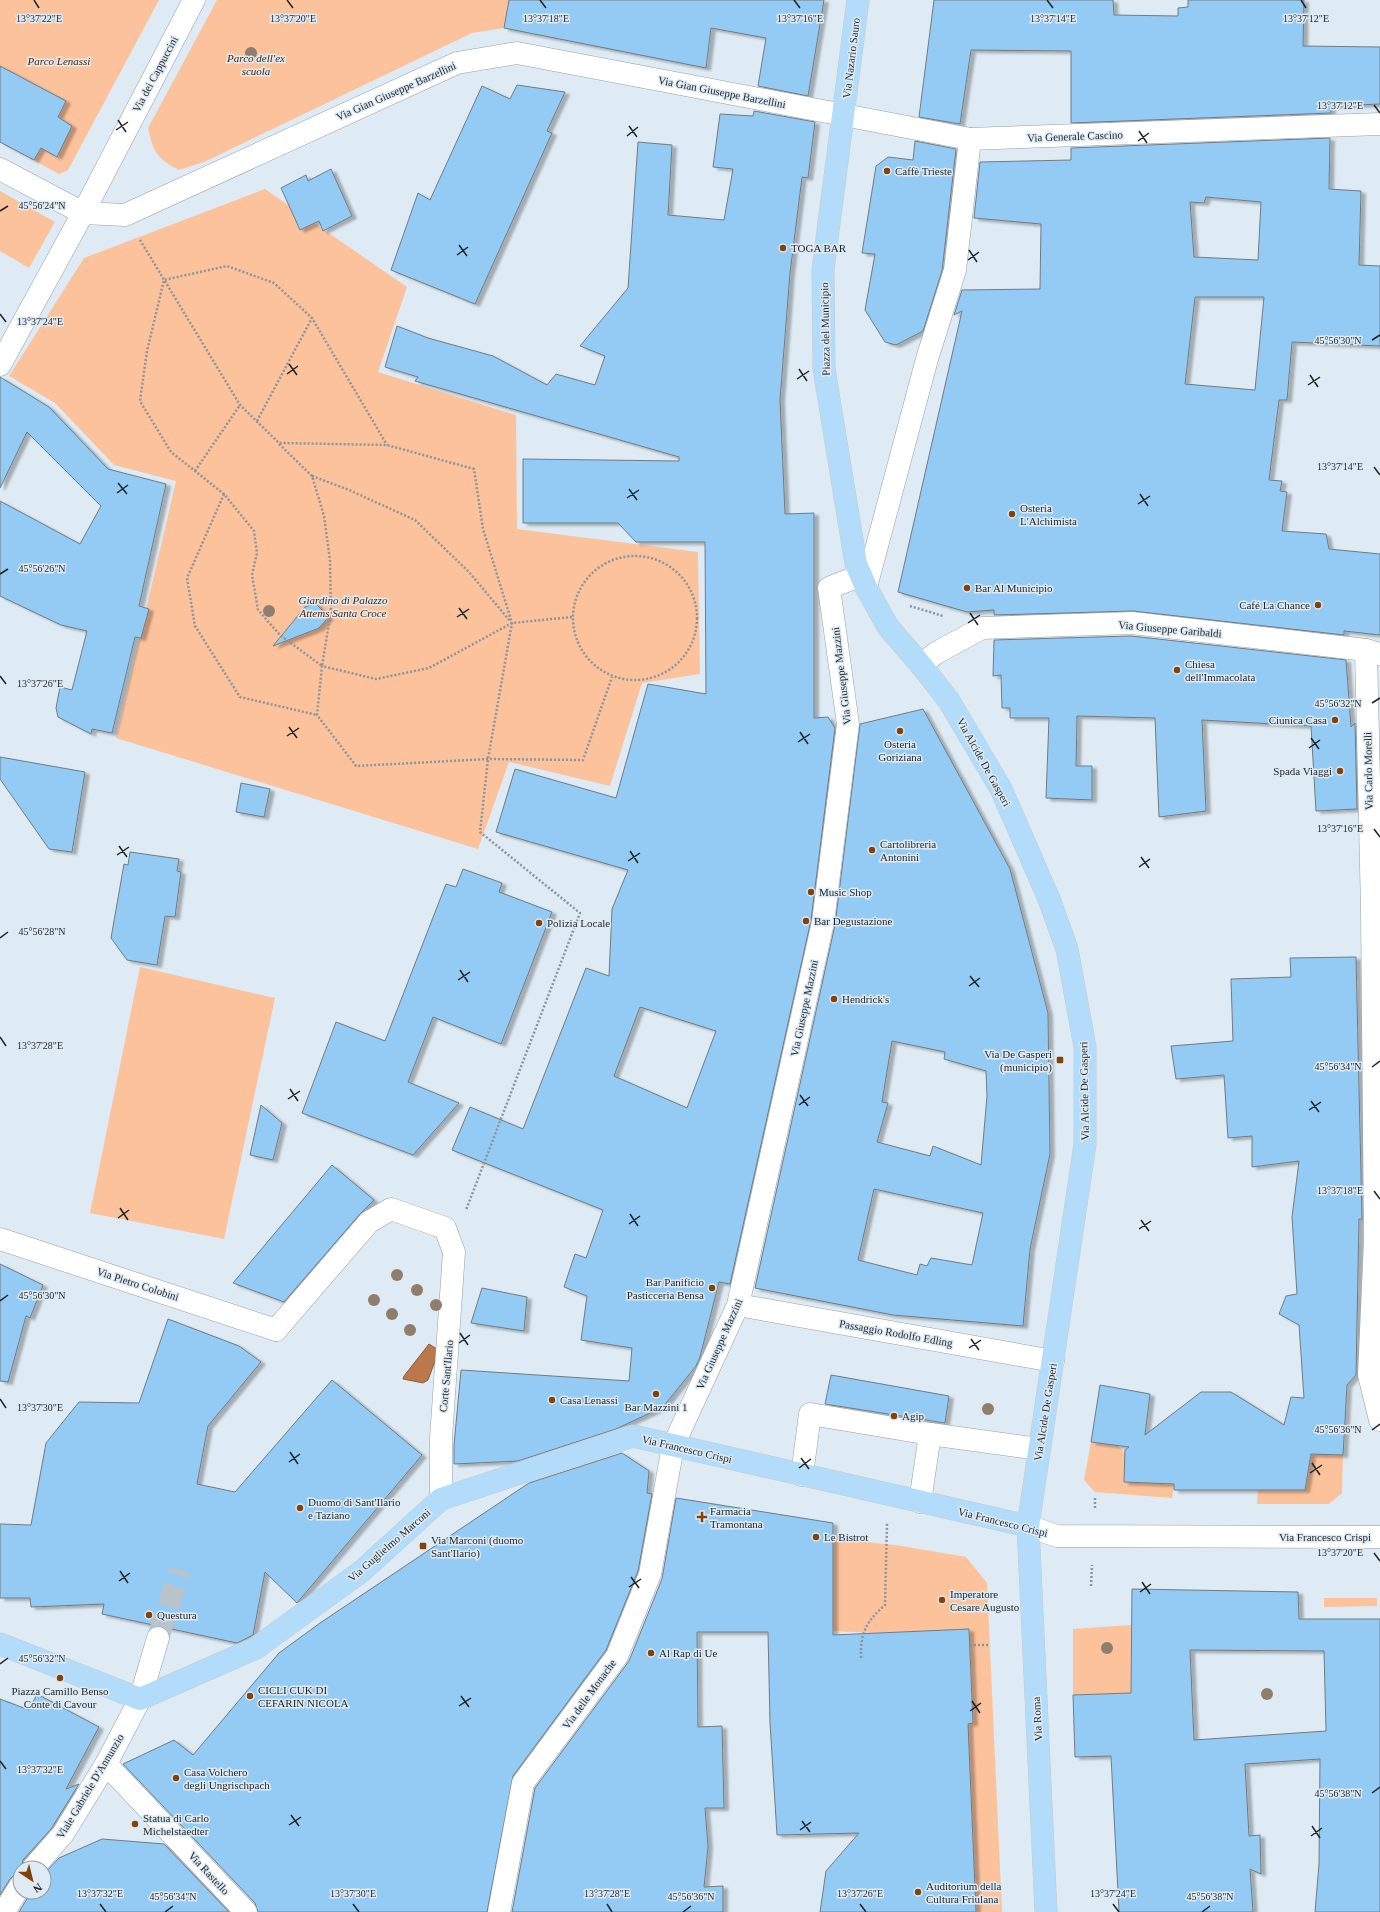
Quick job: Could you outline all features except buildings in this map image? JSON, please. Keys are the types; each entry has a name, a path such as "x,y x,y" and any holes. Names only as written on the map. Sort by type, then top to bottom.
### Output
{"main road":[{"name":"Via Nazario Sauro","path":"844,116 858,0"},
{"name":"Piazza del Municipio","path":"844,116 823,270 824,369 856,564 863,581 888,627 921,665"},
{"name":"Via Alcide De Gasperi","path":"921,665 949,701 1001,789 1049,899 1067,949 1085,1047 1085,1144 1028,1526"},
{"name":"Via Guglielmo Marconi","path":"140,1699 256,1648 362,1571 441,1499 633,1436"},
{"name":"Via Francesco Crispi","path":"633,1436 1028,1526"},
{"name":"Via Roma","path":"1028,1526 1046,1912"},
{"path":"0,1644 140,1699"}],"street":[{"name":"Via dei Cappuccini","path":"0,365 83,213 194,0"},
{"name":"Via Gian Giuseppe Barzellini","path":"83,213 125,215 457,63 517,53 844,116"},
{"name":"Via Generale Cascino","path":"844,116 970,139 1380,124"},
{"path":"863,581 927,358 955,270 970,139"},
{"path":"0,169 83,213"},
{"name":"Via Giuseppe Mazzini","path":"673,1446 738,1305 825,907 848,724 830,588 863,581"},
{"name":"Via Giuseppe Garibaldi","path":"921,665 936,653 982,628 1132,623 1373,652"},
{"name":"Via Carlo Morelli","path":"1373,652 1372,910 1376,1012 1375,1240 1369,1375 1380,1420"},
{"name":"Via Pietro Colobini","path":"0,1239 276,1330 368,1222 392,1209 445,1228 454,1252"},
{"name":"Corte Sant'Ilario","path":"441,1499 441,1438 454,1252"},
{"name":"Passaggio Rodolfo Edling","path":"738,1305 1053,1361"},
{"path":"802,1475 810,1414 930,1434 1039,1449"},
{"path":"920,1502 930,1434"},
{"name":"Via delle Monache","path":"499,1912 523,1782 616,1656 650,1574 673,1446"},
{"name":"Via Francesco Crispi","path":"1028,1526 1057,1536 1380,1536"},
{"path":"140,1699 158,1638"},
{"name":"Viale Gabriele D'Annunzio","path":"40,1860 62,1834 106,1764 140,1699"},
{"name":"Via Rastello","path":"106,1764 246,1912"},
{"path":"4,1912 12,1899"}],"path":[{"path":"125,215 240,404 312,476 350,490 415,520 468,572 512,623"},
{"path":"164,280 227,266 274,283 312,318 387,445"},
{"path":"164,280 147,351 140,401 171,452 224,494 254,531 257,553 252,575 258,610 280,635 322,666 376,678 430,668 512,623 572,617"},
{"path":"257,421 312,318"},
{"path":"195,471 240,404"},
{"path":"279,444 387,445 474,469 482,529 512,623 488,758 480,832 580,913 466,1207 454,1252"},
{"path":"312,476 324,516 330,560 331,611 322,666 317,715"},
{"path":"224,494 187,578 195,626 240,697 317,715 356,766 488,758 583,760 612,677"},
{"path":"640,554 678,570 694,594 698,623 686,654 664,674 636,681 612,677 591,663 576,640 572,617 575,596 589,573 614,557 640,554"},
{"path":"905,605 982,628"},
{"path":"861,1658 860,1641 870,1618 886,1605 887,1494"},
{"path":"970,1645 989,1645"}],"green space":[{"name":"Parco Lenassi","path":"0,0 159,0 68,170 59,174 0,142"},
{"name":"Parco dell'ex scuola","path":"217,0 509,0 504,28 472,33 204,162 179,170 157,154 148,128"},
{"name":"Giardino di Palazzo Attems Santa Croce","path":"265,189 407,287 378,372 516,415 517,529 698,552 700,674 642,683 610,786 509,762 478,849 116,738 176,481 114,465 55,403 9,376 84,258"},
{"path":"0,191 55,222 29,268 0,251"},
{"path":"140,967 275,998 224,1239 90,1213"},
{"path":"1091,1442 1117,1445 1125,1453 1124,1482 1174,1484 1172,1498 1095,1492 1084,1480"},
{"path":"1311,1454 1343,1455 1342,1493 1329,1504 1257,1504 1258,1490 1305,1490"},
{"path":"833,1538 902,1546 966,1557 987,1583 1002,1912 976,1912 970,1770 953,1772 951,1725 973,1723 969,1629 875,1633 833,1631"},
{"path":"1324,1598 1377,1598 1377,1606 1324,1607"},
{"path":"1131,1625 1131,1693 1073,1695 1073,1629"}],"shaded area":[{"path":"429,1344 437,1349 438,1353 428,1380 423,1383 403,1379 404,1376"}],"tunnel":[{"path":"158,1638 180,1570"}],"place":[{"name":"Caffè Trieste","path":"887,171"},
{"name":"TOGA BAR","path":"783,248"},
{"name":"Osteria L'Alchimista","path":"1012,514"},
{"name":"Bar Al Municipio","path":"967,588"},
{"name":"Café La Chance","path":"1318,605"},
{"name":"Chiesa dell'Immacolata","path":"1177,670"},
{"name":"Ciunica Casa","path":"1335,720"},
{"name":"Osteria Goriziana","path":"900,731"},
{"name":"Spada Viaggi","path":"1340,771"},
{"name":"Cartolibreria Antonini","path":"872,850"},
{"name":"Music Shop","path":"811,892"},
{"name":"Bar Degustazione","path":"806,921"},
{"name":"Polizia Locale","path":"539,923"},
{"name":"Hendrick's","path":"834,999"},
{"name":"Via De Gasperi (municipio)","path":"1060,1060"},
{"name":"Bar Panificio Pasticceria Bensa","path":"712,1288"},
{"name":"Bar Mazzini 1","path":"656,1394"},
{"name":"Casa Lenassi","path":"552,1400"},
{"name":"Agip","path":"894,1416"},
{"name":"Duomo di Sant'Ilario e Taziano","path":"300,1508"},
{"name":"Farmacia Tramontana","path":"702,1517"},
{"name":"Le Bistrot","path":"816,1537"},
{"name":"Via Marconi (duomo Sant'Ilario)","path":"423,1546"},
{"name":"Imperatore Cesare Augusto","path":"942,1600"},
{"name":"Questura","path":"149,1615"},
{"name":"Al Rap di Ue","path":"651,1653"},
{"name":"Piazza Camillo Benso Conte di Cavour","path":"60,1678"},
{"name":"CICLI CUK DI CEFARIN NICOLA","path":"250,1696"},
{"name":"Casa Volchero degli Ungrischpach","path":"176,1778"},
{"name":"Statua di Carlo Michelstaedter","path":"135,1824"},
{"name":"Auditorium della Cultura Friulana","path":"918,1892"}]}
